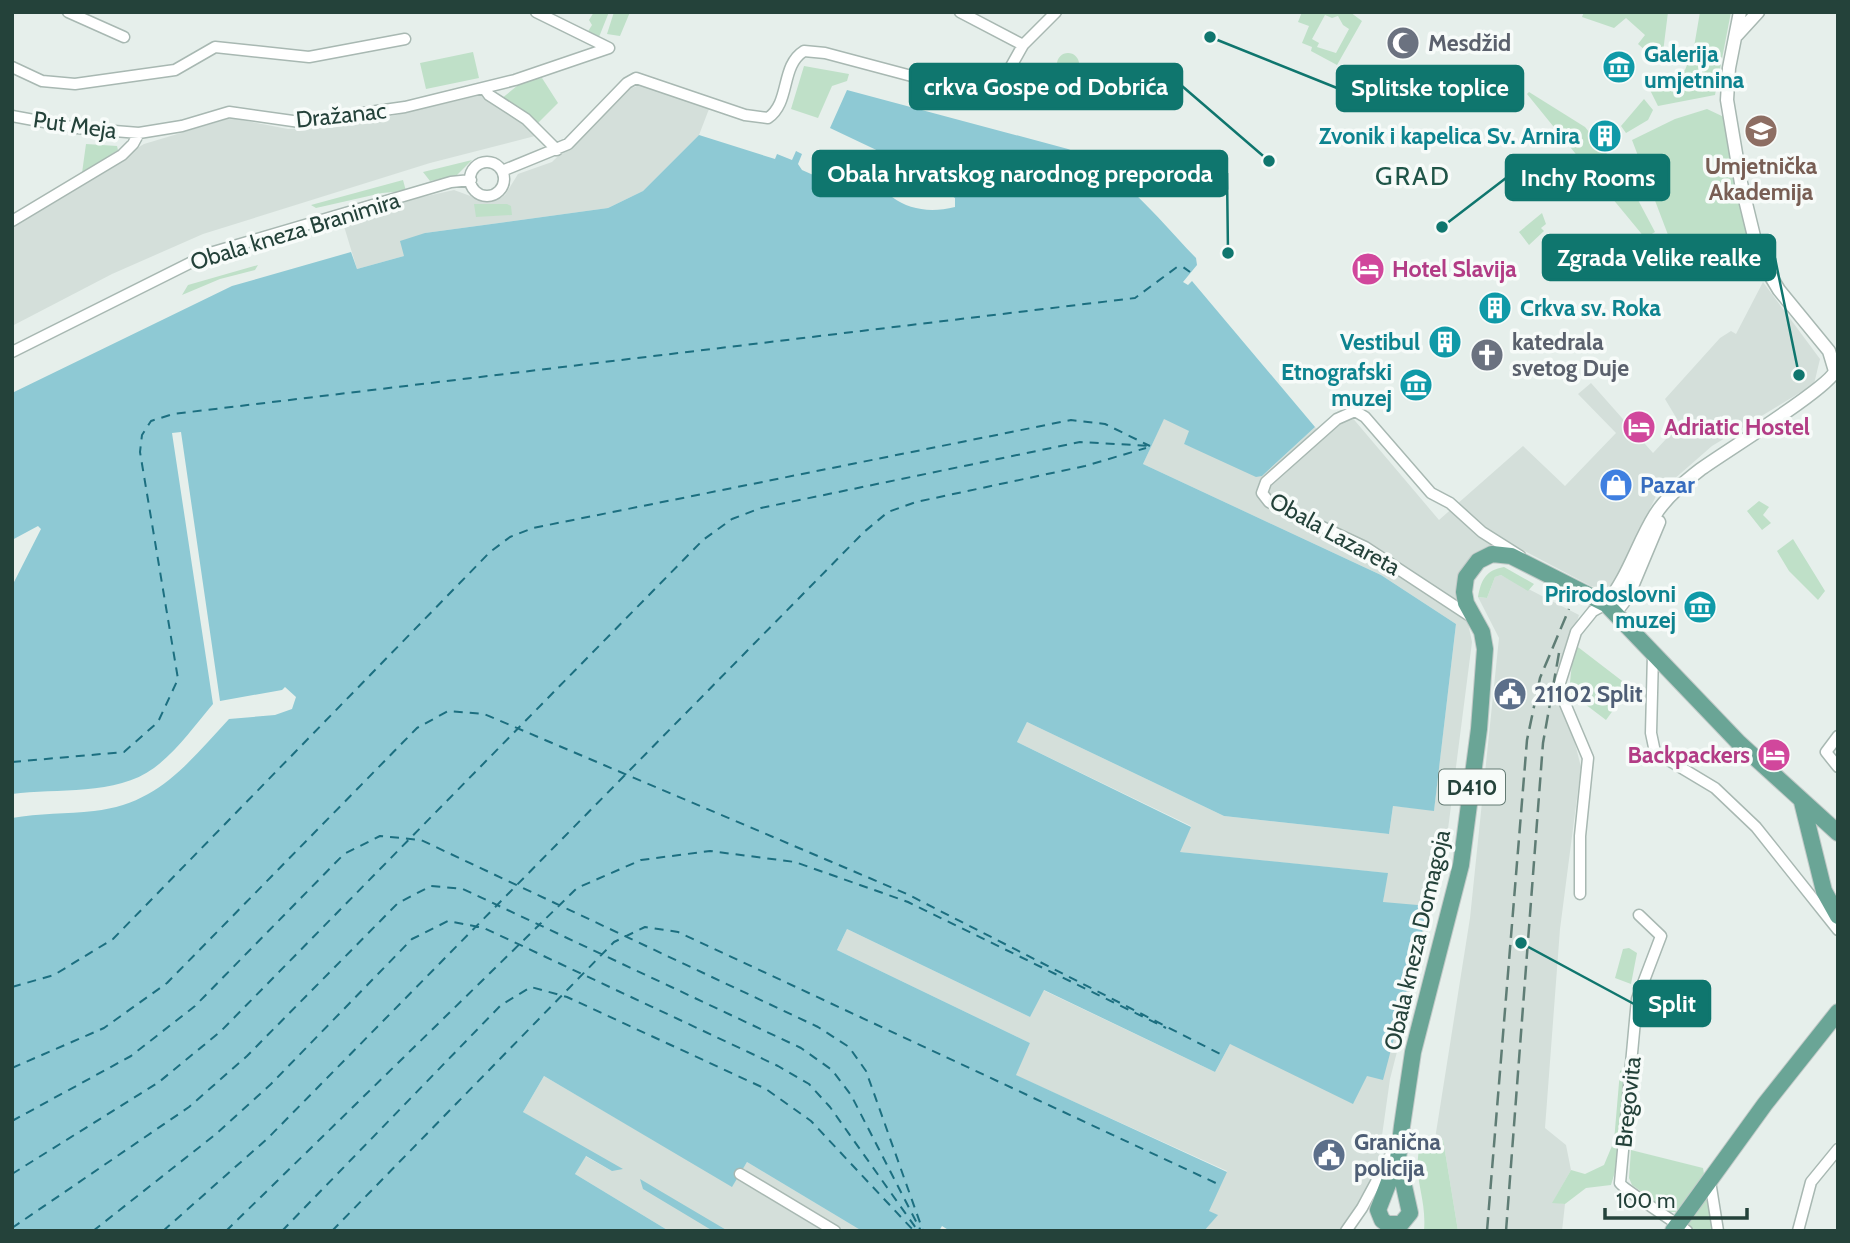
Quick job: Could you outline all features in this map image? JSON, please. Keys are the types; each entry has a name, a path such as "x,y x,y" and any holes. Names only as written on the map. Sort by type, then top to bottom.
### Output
{"main road":[{"name":"Obala kneza Domagoja","path":"1398,1158 1410,1213 1401,1224 1392,1228 1380,1217 1379,1205 1398,1158 1413,1052 1459,874 1467,829 1485,663 1479,626 1465,597 1465,582 1471,569 1482,558 1497,553 1526,562"},
{"name":"D410","path":"1526,562 1611,609 1739,743 1838,833"},
{"path":"1801,800 1826,897 1838,916"},
{"path":"1816,855 1825,841 1838,839"},
{"path":"1679,1229 1772,1095 1838,1013"}],"street":[{"path":"68,12 124,37"},
{"name":"Dražanac","path":"139,133 182,126 229,113 300,122 383,111 484,88 609,48 536,12"},
{"path":"960,12 1023,45"},
{"path":"502,171 568,144 622,88 636,78 745,115 768,118 779,108 792,63 804,51 825,53 983,95 998,93 1023,45 1056,12"},
{"path":"1580,894 1580,836 1588,758 1561,694 1560,682 1576,632 1594,611 1611,609 1654,517 1669,499 1699,470 1828,383 1837,366 1829,351 1779,290 1759,257 1728,117 1727,85 1740,12"},
{"path":"1734,38 1758,12"},
{"path":"12,67 42,82 75,84 175,70 215,47 309,57 405,39"},
{"path":"484,88 489,95 537,128 557,150"},
{"name":"Put Meja","path":"12,116 77,128 139,133"},
{"path":"12,221 122,155 133,145 139,133"},
{"path":"482,163 496,164 502,171 502,186 490,195 479,193 471,180 475,168 482,163"},
{"name":"Obala kneza Branimira","path":"12,352 210,253 450,182 471,180"},
{"name":"Obala Lazareta","path":"1479,626 1456,605 1372,551 1335,531 1273,504 1264,496 1263,488 1271,477 1346,413 1357,412 1431,493 1452,505 1477,528 1510,547 1526,562"},
{"path":"1653,654 1651,733 1655,752 1715,788 1756,827 1838,930"},
{"path":"1838,736 1826,752 1838,767"},
{"name":"Bregovita","path":"1639,915 1661,936 1637,999 1620,1177 1623,1189 1657,1208 1679,1229"},
{"name":"Obala kneza Domagoja","path":"1346,1231 1362,1208 1400,1138"},
{"path":"1798,1231 1811,1182 1838,1150"},
{"path":"740,1174 835,1231"},
{"path":"1710,1181 1718,1231"}],"shaded area":[{"path":"640,85 709,109 699,135 643,191 608,208 425,233 404,256 357,269 343,223 354,223 359,218 418,198 454,190 484,201 497,200 505,195 518,174 552,162 626,90"},
{"path":"481,95 533,128 535,136 430,163 203,234 112,274 12,326 12,223 144,144 231,118 288,129 317,128 379,119"},
{"path":"1763,282 1820,359 1814,384 1712,446 1657,494 1614,584 1603,589 1591,586 1513,545 1491,545 1476,553 1463,617 1468,623 1472,642 1442,876 1390,1079 1377,1171 1354,1213 1356,1231 1204,1231 1217,1215 1208,1211 1227,1171 1015,1075 1030,1043 837,950 847,929 1030,1017 1043,990 1215,1072 1230,1044 1383,1079 1383,902 1387,873 1179,852 1191,826 1017,742 1027,722 1224,816 1389,834 1393,806 1434,810 1456,624 1381,575 1143,464 1164,418 1190,431 1184,444 1262,476 1315,427 1319,431 1345,409 1439,520 1523,446 1565,486 1616,433 1578,394 1591,383 1653,453 1680,424 1665,399 1720,338 1731,331 1736,334"},
{"path":"1501,575 1579,615 1558,676 1581,767 1560,929 1545,1128 1566,1145 1571,1170 1553,1202 1565,1204 1562,1231 1458,1231 1443,1139 1435,1139 1470,918 1499,638 1478,597 1487,598 1495,577"},
{"path":"544,1076 732,1186 747,1162 862,1231 669,1231 575,1174 585,1156 612,1171 523,1112"}],"green space":[{"path":"594,12 609,12 599,37 587,33 592,25 589,20"},
{"path":"614,12 630,12 620,36 607,34"},
{"path":"1302,12 1350,12 1362,21 1337,65 1302,43 1309,26 1298,22","holes":["1325,15 1332,18 1338,16 1349,29 1336,53 1317,47 1319,43 1312,39"]},
{"path":"1584,12 1668,12 1663,52 1646,51 1638,44 1645,35 1626,18 1614,28 1582,17"},
{"path":"1700,12 1731,12 1715,95 1658,106 1649,88 1655,74 1668,80 1685,70 1694,47"},
{"path":"473,52 479,78 426,89 420,63"},
{"path":"1068,53 1076,56 1079,64 1076,72 1068,75 1060,72 1057,64 1060,56"},
{"path":"1026,63 1031,64 1049,88 1013,85"},
{"path":"804,66 849,74 847,81 832,86 818,118 791,109"},
{"path":"542,78 558,103 538,123 501,99 523,81"},
{"path":"1529,92 1585,127 1625,176 1609,186 1601,185 1527,94"},
{"path":"1644,99 1653,110 1648,120 1626,133 1621,126"},
{"path":"1707,109 1724,117 1751,244 1750,250 1744,253 1681,269 1632,140 1675,119"},
{"path":"86,144 117,146 118,150 82,173"},
{"path":"472,160 456,176 430,181 423,172"},
{"path":"403,180 406,191 382,193 316,208 311,205"},
{"path":"1628,181 1655,232 1645,238 1612,198 1616,189"},
{"path":"474,204 511,206 512,215 476,217"},
{"path":"1542,213 1546,224 1541,228 1544,231 1529,245 1519,232"},
{"path":"258,265 255,270 220,279 182,295 188,285"},
{"path":"1759,501 1769,507 1763,515 1771,523 1762,530 1747,511"},
{"path":"1793,539 1825,591 1818,600 1789,571 1777,551"},
{"path":"1504,567 1534,584 1528,591 1501,575 1495,577 1487,598 1478,597 1485,577"},
{"path":"1574,644 1630,687 1606,720 1569,692"},
{"path":"1629,948 1637,953 1631,984 1615,978 1623,949"},
{"path":"1628,1064 1621,1152 1611,1185 1586,1188 1565,1204 1552,1203 1571,1170 1585,1174 1604,1165 1614,1141 1620,1071"},
{"path":"1443,1139 1458,1231 1424,1231 1418,1154 1421,1140"},
{"path":"1631,1150 1703,1168 1704,1174 1676,1212 1670,1212 1632,1185 1629,1178"},
{"path":"1706,1196 1714,1231 1695,1231 1685,1223"}],"water":[{"path":"847,90 1068,149 1105,169 1122,182 1196,258 1197,265 1183,282 1188,285 1192,281 1315,427 1262,476 1256,477 1184,444 1189,431 1164,419 1143,464 1381,575 1456,624 1434,811 1393,806 1389,834 1224,816 1027,722 1017,742 1191,827 1180,852 1388,873 1383,902 1429,906 1383,1080 1367,1076 1353,1104 1230,1044 1215,1072 1044,990 1030,1017 847,929 837,950 1030,1043 1016,1075 1227,1172 1209,1211 1218,1215 1204,1231 950,1231 942,1226 939,1231 862,1231 747,1162 732,1187 544,1076 523,1112 623,1169 612,1171 586,1156 575,1174 669,1231 12,1231 12,818 94,811 136,800 154,791 185,766 229,719 275,715 292,709 296,697 285,687 282,690 220,701 181,432 172,433 213,704 170,754 139,777 104,787 12,794 12,586 41,529 38,526 12,540 12,393 232,286 351,252 357,269 404,256 400,241 425,233 608,208 643,191 699,135 775,159 777,154 792,160 796,151 802,154 798,164 802,170 820,178 832,155 850,161 865,160 880,186 901,203 926,210 955,207 955,198 908,165 830,128"},
{"path":"640,1179 728,1231 713,1231 643,1189"}],"ferry route":[{"path":"12,762 124,752 158,722 178,679 140,452 142,435 151,421 173,414 1135,298 1177,267 1183,267 1190,272"},
{"path":"12,987 54,975 113,939 490,552 510,537 533,528 1071,420 1105,424 1150,446"},
{"path":"12,1174 159,1082 221,1031 703,540 732,519 761,508 1080,442 1151,446"},
{"path":"163,1231 268,1138 864,532 888,512 916,502 1085,466 1146,448"},
{"path":"12,1068 104,1028 167,983 417,728 448,711 484,714 907,894 1224,1056"},
{"path":"12,1121 131,1056 195,1006 344,854 380,836 421,840 818,1027 849,1047 866,1071 923,1231"},
{"path":"226,1231 577,888 641,860 710,851 795,862 908,902 1166,1028"},
{"path":"12,1228 189,1107 247,1056 398,903 431,886 463,889 801,1048 832,1070 851,1095 921,1231"},
{"path":"93,1231 216,1134 271,1084 412,939 448,921 484,928 778,1066 809,1084 830,1107 918,1231"},
{"path":"332,1231 614,942 645,927 678,932 1220,1185"},
{"path":"282,1231 501,1005 531,987 567,997 766,1089 811,1121 914,1231"}],"railway":[{"path":"1487,1231 1527,740 1540,678 1569,609"},
{"path":"1506,1231 1543,743 1559,653"}],"place":[{"name":"Splitske toplice","path":"1210,37"},
{"name":"Mesdžid","path":"1403,43"},
{"name":"Galerija umjetnina","path":"1619,67"},
{"name":"Umjetnička Akademija","path":"1761,131"},
{"name":"Zvonik i kapelica Sv. Arnira","path":"1605,136"},
{"name":"crkva Gospe od Dobrića","path":"1269,161"},
{"name":"Inchy Rooms","path":"1442,227"},
{"name":"Obala hrvatskog narodnog preporoda","path":"1228,253"},
{"name":"Hotel Slavija","path":"1368,269"},
{"name":"Crkva sv. Roka","path":"1495,308"},
{"name":"Vestibul","path":"1445,342"},
{"name":"katedrala svetog Duje","path":"1487,355"},
{"name":"Zgrada Velike realke","path":"1799,375"},
{"name":"Etnografski muzej","path":"1416,385"},
{"name":"Adriatic Hostel","path":"1639,427"},
{"name":"Pazar","path":"1616,485"},
{"name":"Prirodoslovni muzej","path":"1700,607"},
{"name":"21102 Split","path":"1510,694"},
{"name":"Backpackers","path":"1774,755"},
{"name":"Split","path":"1521,943"},
{"name":"Granična policija","path":"1329,1155"}],"district":[{"name":"GRAD","path":"1413,176"}]}
